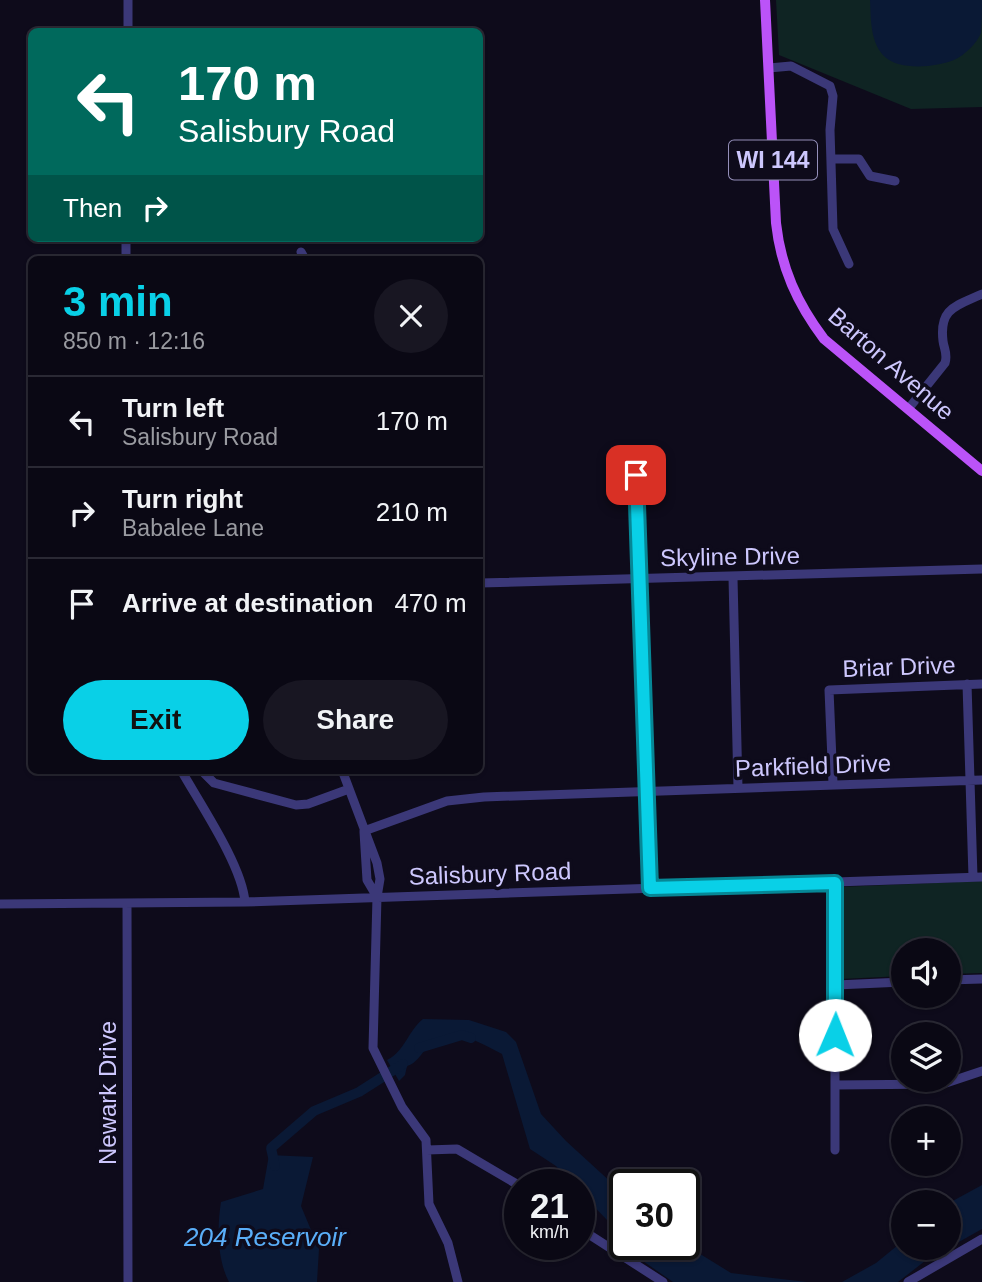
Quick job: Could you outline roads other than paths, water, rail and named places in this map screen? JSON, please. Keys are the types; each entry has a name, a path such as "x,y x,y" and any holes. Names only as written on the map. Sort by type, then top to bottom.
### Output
{"main road":[{"name":"WI 144","path":"765,0 769,68"},
{"name":"Barton Avenue","path":"769,68 779,253 789,283 806,315 824,339 982,471"}],"street":[{"path":"128,0 128,28"},
{"path":"769,68 791,66 830,86 833,96 833,229 849,264"},
{"path":"831,159 859,159 870,176 895,181"},
{"path":"909,408 945,363 947,355 941,324 947,312 982,294"},
{"path":"636,473 650,888"},
{"name":"Skyline Drive","path":"483,583 982,569"},
{"path":"733,578 738,788"},
{"path":"967,684 977,877"},
{"name":"Briar Drive","path":"833,784 829,690 982,684"},
{"path":"183,774 235,869 244,891 245,902"},
{"path":"205,774 215,783 296,805 308,804 349,789"},
{"path":"343,774 364,831 367,880 377,897 373,1048 402,1107 424,1133 429,1204 448,1242 458,1282"},
{"name":"Parkfield Drive","path":"364,831 447,801 484,797 982,780"},
{"name":"Salisbury Road","path":"0,904 245,902 977,877"},
{"path":"835,883 835,1150"},
{"name":"Newark Drive","path":"127,905 128,1282"},
{"path":"961,980 982,979"},
{"path":"836,985 891,983"},
{"path":"835,1085 943,1084 982,1071"},
{"path":"427,1150 457,1149 504,1177"},
{"path":"595,1238 663,1282"},
{"path":"908,1282 982,1239"}],"water":[{"path":"870,0 982,0 981,33 970,49 954,60 929,66 900,64 885,57 876,45"},
{"path":"423,1019 469,1020 506,1032 516,1042 541,1114 609,1180 609,1224 595,1208 595,1169 559,1169 530,1149 502,1054 464,1037 445,1037 436,1041 407,1066 405,1075 399,1081 387,1060 398,1051"},
{"name":"204 Reservoir","path":"269,1155 313,1157 301,1206 319,1249 317,1282 229,1282 225,1273 219,1243 221,1202 263,1189"},
{"path":"982,1185 982,1229 961,1241 961,1196"},
{"path":"891,1251 891,1260 927,1260 898,1282 842,1282 876,1263"},
{"path":"700,1254 731,1273 807,1282 673,1282 641,1260 700,1260"}],"waterway":[{"path":"419,1048 462,1035 471,1038"},
{"path":"275,1166 271,1148 314,1111 359,1092 403,1064"}]}
